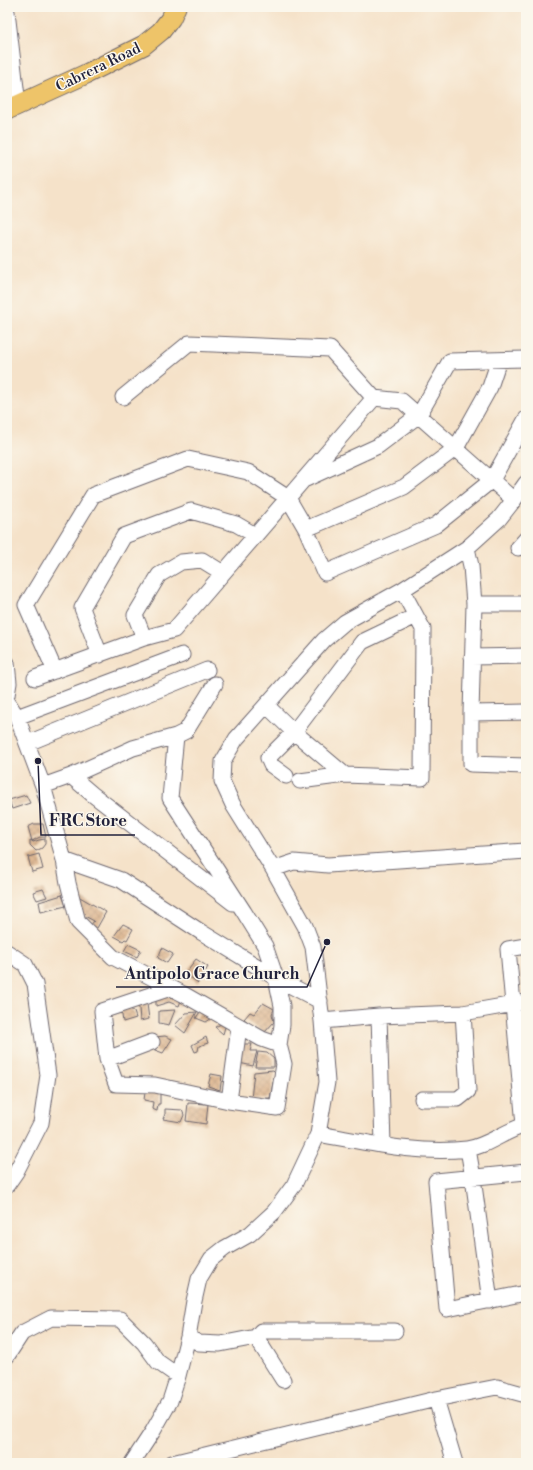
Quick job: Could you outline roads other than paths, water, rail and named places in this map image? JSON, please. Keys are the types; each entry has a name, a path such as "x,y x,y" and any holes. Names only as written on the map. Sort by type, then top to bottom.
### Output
{"main road":[{"name":"Cabrera Road","path":"13,108 144,45 161,31 171,18 176,7"}],"street":[{"path":"9,12 13,108"},
{"path":"123,397 189,343 330,349 374,398 402,401 514,500"},
{"path":"301,481 378,446 419,415 450,361 526,359"},
{"path":"306,529 404,487 456,448 490,387 499,360"},
{"path":"35,678 144,638 174,630 374,398"},
{"path":"55,671 26,605 93,495 188,460 248,472 288,498 306,529 325,573 436,525 492,480 526,419"},
{"path":"132,1463 170,1401 188,1337 199,1279 211,1260 225,1248 250,1234 274,1212 294,1185 318,1134 327,1082 320,1001 313,947 305,926 273,869 233,805 222,781 223,761 236,739 324,640 345,622 402,590 467,548 499,519 526,484"},
{"path":"100,655 82,608 124,536 191,511 236,524 255,535"},
{"path":"467,548 474,604 471,764 526,766"},
{"path":"144,638 135,615 159,575 181,562 202,560 223,573"},
{"path":"300,780 345,775 422,778 423,629 402,590"},
{"path":"474,604 526,604"},
{"path":"286,776 271,765 268,758 294,732 362,642 416,616"},
{"path":"17,717 182,655"},
{"path":"472,657 526,656"},
{"path":"7,663 9,683 7,695"},
{"path":"28,743 207,670"},
{"path":"43,786 71,776 133,748 186,732 215,684"},
{"path":"7,701 17,717 43,786 64,860 78,922 113,958 171,988 239,1027 262,1039 279,1045"},
{"path":"266,705 294,732 345,775"},
{"path":"471,713 526,712"},
{"path":"171,988 102,1011 107,1059 116,1084 155,1085 229,1101 277,1108 284,1064 279,1045 282,1025 282,1006 276,978 265,946 170,798 176,736"},
{"path":"71,776 244,912"},
{"path":"273,869 294,862 328,865 526,851"},
{"path":"64,860 121,880 276,978 320,1001"},
{"path":"318,1134 424,1150 468,1148 497,1138 525,1125 520,1004 508,949 526,946"},
{"path":"7,952 25,964 36,984 48,1074 41,1123 16,1172 7,1185"},
{"path":"322,1021 378,1016 463,1013 520,1004"},
{"path":"422,1099 458,1099 468,1091 463,1013"},
{"path":"378,1016 383,1144"},
{"path":"229,1101 239,1027"},
{"path":"107,1059 152,1042"},
{"path":"468,1148 490,1301"},
{"path":"526,1172 436,1181 447,1309 526,1293"},
{"path":"7,1356 22,1333 51,1318 120,1319 144,1343 158,1362 178,1376"},
{"path":"188,1337 199,1343 220,1344 256,1337 261,1331 395,1330"},
{"path":"256,1337 283,1380"},
{"path":"172,1463 436,1400 497,1387 526,1396"},
{"path":"436,1400 455,1463"}],"place":[{"name":"FRC Store","path":"38,761"},
{"name":"Antipolo Grace Church","path":"327,942"}]}
